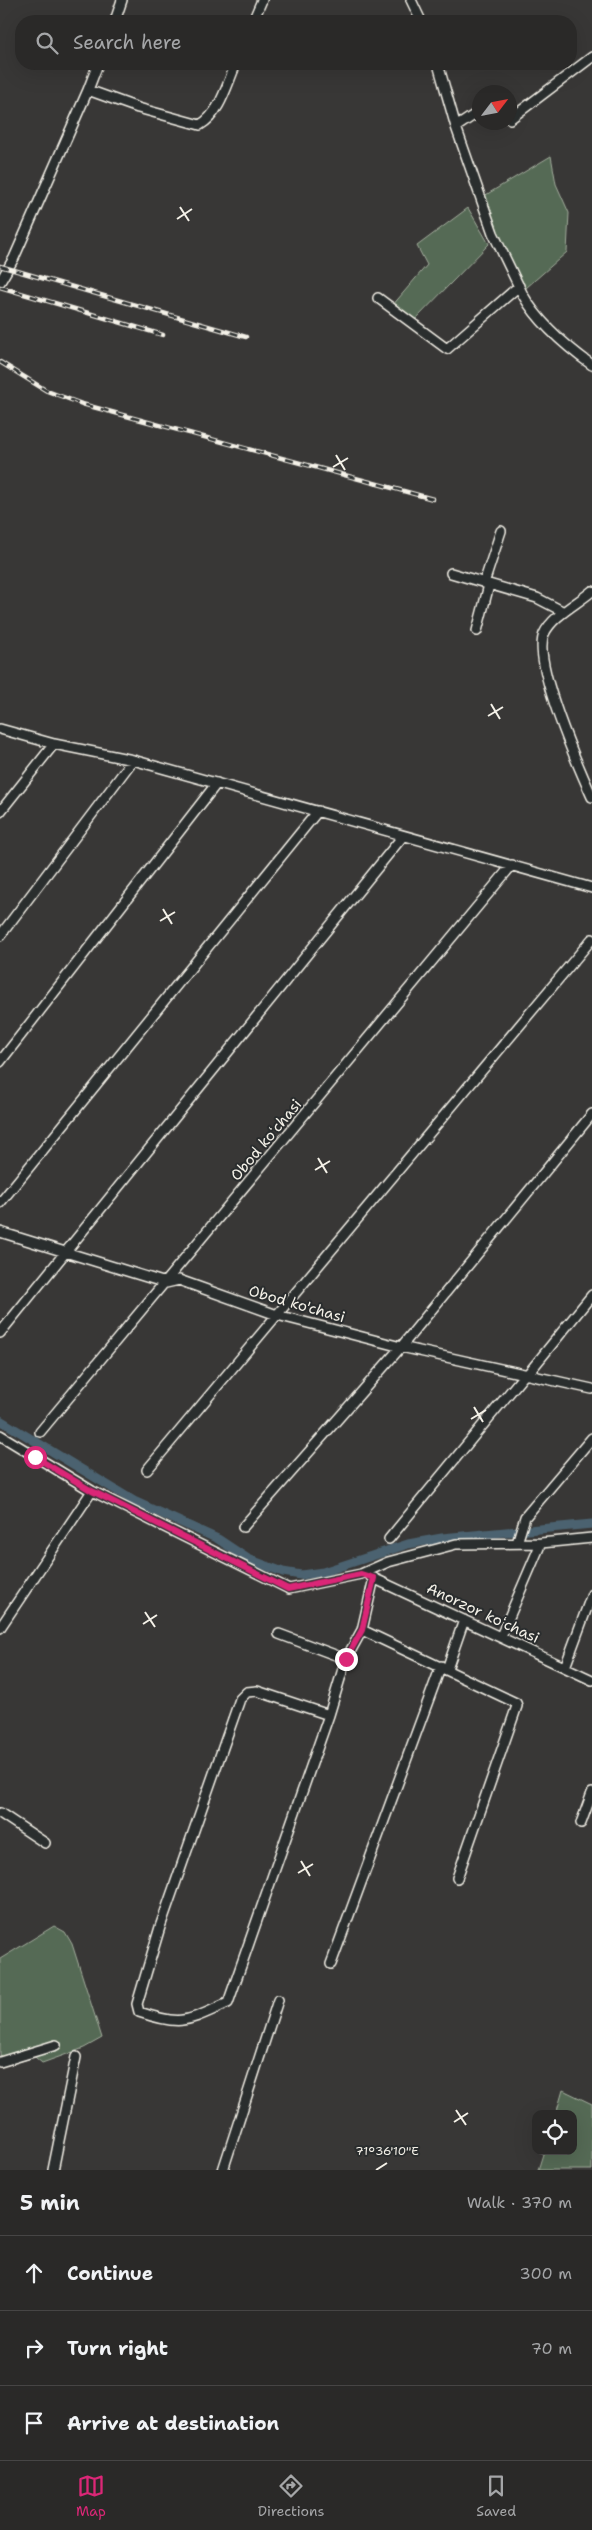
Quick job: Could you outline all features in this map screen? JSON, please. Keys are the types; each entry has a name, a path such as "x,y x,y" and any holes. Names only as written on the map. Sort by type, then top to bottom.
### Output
{"street":[{"path":"117,15 122,0"},
{"path":"256,15 262,0"},
{"path":"411,0 418,15"},
{"path":"577,68 592,56"},
{"path":"0,282 12,263 96,70"},
{"path":"88,90 170,118 200,125 207,121 215,112 233,70"},
{"path":"440,70 456,127 493,233 528,304 592,365"},
{"path":"517,114 574,70"},
{"path":"456,127 472,116"},
{"path":"378,298 447,349 520,286"},
{"path":"477,631 500,530"},
{"path":"451,574 537,598 564,612"},
{"path":"592,592 564,612 544,635 543,651 553,699 574,757 592,798"},
{"path":"0,729 54,744 133,760 592,888"},
{"path":"0,812 54,744"},
{"path":"0,936 133,760"},
{"path":"0,1062 217,783"},
{"path":"0,1203 318,811"},
{"path":"0,1333 403,836"},
{"name":"Obod koʻchasi","path":"40,1432 166,1283 512,865"},
{"path":"147,1470 592,939"},
{"path":"243,1527 401,1347 592,1114"},
{"name":"Obod ko'chasi","path":"0,1232 166,1283 179,1280 277,1315 401,1347 592,1389"},
{"path":"389,1539 592,1294"},
{"path":"0,1435 92,1491 288,1589 361,1574 388,1562 456,1544 541,1543 592,1538"},
{"path":"517,1543 522,1522 592,1438"},
{"path":"0,1628 92,1491"},
{"path":"501,1636 541,1543"},
{"name":"Anorzor koʻchasi","path":"361,1574 374,1578 501,1636 592,1680"},
{"path":"329,1715 257,1690 247,1692 240,1699 160,1927 137,2004 139,2012 165,2022 184,2022 228,2003 329,1715 346,1659 362,1630 374,1578"},
{"path":"565,1667 592,1594"},
{"path":"331,1964 444,1667 464,1620"},
{"path":"362,1630 512,1699 517,1706 457,1878"},
{"path":"279,1634 346,1659"},
{"path":"581,1823 592,1793"},
{"path":"0,1813 45,1843"},
{"path":"223,2170 278,2000"},
{"path":"0,2062 56,2045"},
{"path":"53,2170 76,2057"}],"green space":[{"path":"551,156 556,184 569,213 567,252 526,288 494,228 484,196"},
{"path":"468,208 489,244 414,321 392,306 427,265 417,246"},
{"path":"54,1926 65,1932 72,1944 102,2038 84,2048 42,2063 35,2057 0,2067 0,1959"},
{"path":"563,2090 592,2104 592,2170 538,2170 543,2155 577,2155 577,2110 557,2110"}],"waterway":[{"path":"0,1420 134,1501 218,1539 248,1559 283,1572 301,1575 323,1572 408,1544 442,1538 592,1524"}],"railway":[{"path":"0,266 246,337"},
{"path":"0,287 163,335"},
{"path":"0,362 47,391 82,404 433,499"}],"route":[{"path":"35,1457 92,1491 288,1589 325,1583 361,1574 374,1578 362,1630 346,1659"}]}
